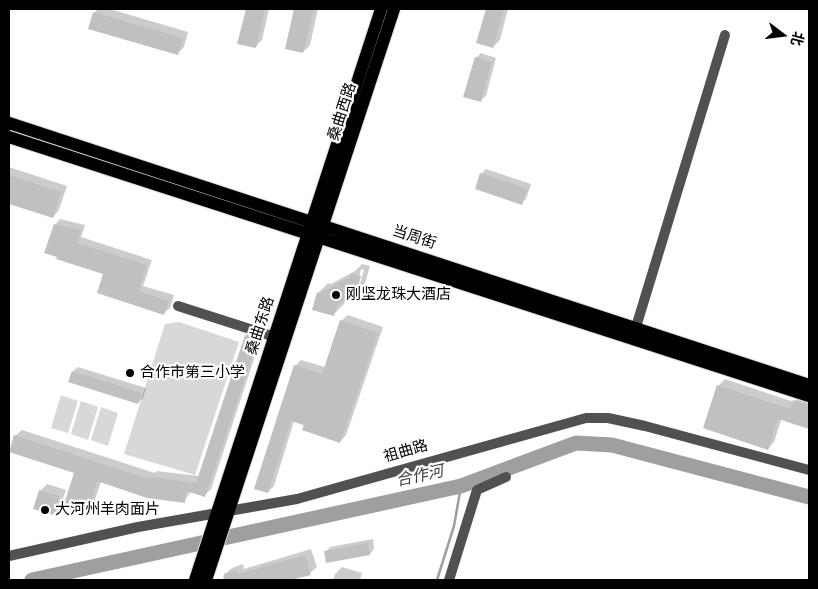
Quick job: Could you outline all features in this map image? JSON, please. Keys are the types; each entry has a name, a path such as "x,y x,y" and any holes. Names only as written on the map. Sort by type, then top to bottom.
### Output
{"main road":[{"name":"桑曲西路","path":"316,229 381,9"},
{"name":"桑曲西路","path":"316,229 394,9"},
{"name":"当周街","path":"9,123 809,396"},
{"name":"当周街","path":"9,137 636,327 809,385"},
{"name":"桑曲东路","path":"221,518 275,337 316,229"},
{"name":"桑曲东路","path":"221,518 316,229"},
{"path":"195,580 206,564 221,518"},
{"path":"206,564 206,580"}],"street":[{"path":"636,327 725,35"},
{"path":"178,306 275,337"},
{"name":"祖曲路","path":"9,556 138,527 221,518 586,418 608,418 645,426 809,470"},
{"path":"449,580 477,490 506,478"}],"shaded area":[{"path":"179,322 239,342 195,475 124,454 165,324"},
{"path":"61,395 78,401 68,433 51,428"},
{"path":"81,401 98,407 88,440 71,434"},
{"path":"101,407 118,413 108,446 91,440"}],"building":[{"path":"246,9 265,9 256,48 237,44"},
{"path":"294,9 314,9 303,53 285,49"},
{"path":"486,9 504,9 493,48 476,43"},
{"path":"93,12 183,38 178,55 88,29"},
{"path":"475,57 492,62 481,102 463,97"},
{"path":"480,173 527,189 522,205 475,189"},
{"path":"9,175 61,192 53,218 9,204"},
{"path":"54,224 81,230 77,243 147,265 139,291 169,301 164,315 97,293 103,274 56,259 57,257 44,253"},
{"name":"刚坚龙珠大酒店","path":"351,273 361,276 355,298 351,297 337,305 334,316 312,310 317,292 320,293 350,277"},
{"path":"340,320 378,333 340,443 302,430 304,425 291,421 268,493 254,489 294,365 322,374"},
{"path":"245,335 258,339 205,497 186,491 185,503 147,498 97,481 88,511 64,504 74,473 9,452 14,435 149,479 150,477 196,483"},
{"path":"72,371 142,393 138,404 68,382"},
{"path":"717,385 790,409 793,400 809,405 809,429 778,419 768,450 703,428"},
{"path":"39,490 60,496 54,515 33,509"},
{"path":"368,543 370,555 326,563 324,551"},
{"path":"305,555 311,575 291,580 223,580 224,574 237,570 238,574"}],"waterway":[{"name":"合作河","path":"32,580 461,486 576,443 612,445 809,497"},
{"path":"437,580 454,526 461,486"}],"place":[{"name":"刚坚龙珠大酒店","path":"336,295"},
{"name":"合作市第三小学","path":"130,373"},
{"name":"大河州羊肉面片","path":"45,510"}]}
